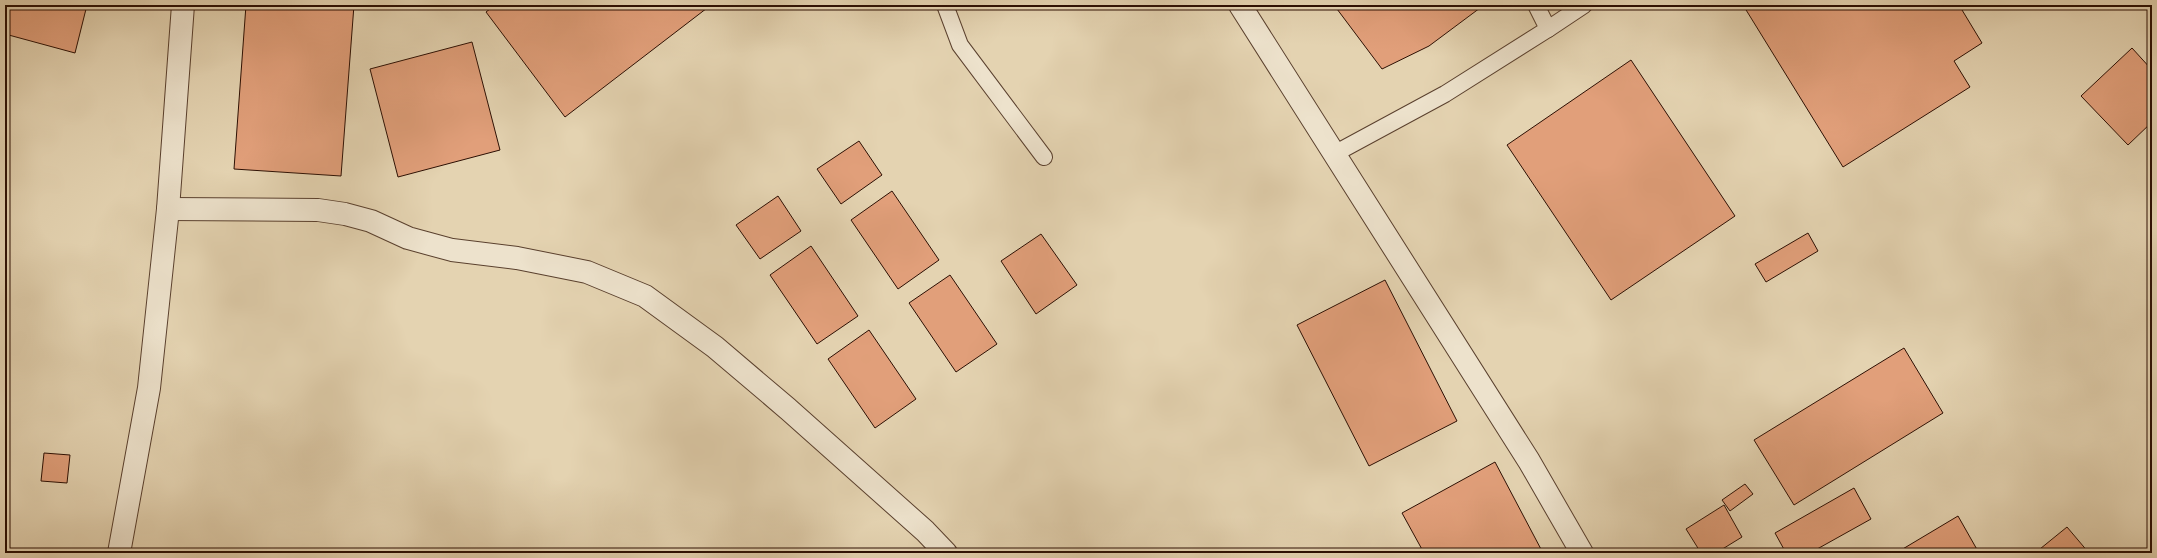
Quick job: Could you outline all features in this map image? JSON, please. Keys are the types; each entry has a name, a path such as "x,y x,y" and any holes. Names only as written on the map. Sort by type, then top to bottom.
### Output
{"street":[{"path":"119,553 137,463 149,388 168,209 183,5"},
{"path":"1240,5 1529,461 1582,553"},
{"path":"168,209 318,210 345,214 371,221 408,238 452,250 516,258 587,272 646,296 715,347 788,409 925,532 946,553"}],"lane":[{"path":"945,5 960,45 1044,157"},
{"path":"1536,5 1548,29"},
{"path":"1334,154 1445,94 1584,5"}],"building":[{"path":"5,5 87,5 75,53 5,34"},
{"path":"246,5 354,5 341,176 234,169"},
{"path":"495,5 711,5 565,117 486,12"},
{"path":"1334,5 1484,5 1429,46 1382,69"},
{"path":"1743,5 1959,5 1982,43 1954,61 1970,87 1843,167"},
{"path":"472,42 500,150 398,177 370,69"},
{"path":"2132,48 2152,70 2152,122 2128,145 2081,96"},
{"path":"1631,60 1735,216 1611,300 1507,145"},
{"path":"859,141 882,175 841,204 817,169"},
{"path":"892,191 939,260 898,289 851,220"},
{"path":"778,196 801,231 760,259 736,225"},
{"path":"1808,233 1818,251 1766,282 1755,264"},
{"path":"1041,234 1077,285 1036,314 1001,261"},
{"path":"811,246 858,316 817,344 770,275"},
{"path":"950,275 997,344 956,372 909,303"},
{"path":"1385,280 1457,421 1369,466 1297,325"},
{"path":"869,330 916,399 875,428 828,359"},
{"path":"1904,348 1943,413 1794,505 1754,440"},
{"path":"44,453 70,455 67,483 41,481"},
{"path":"1495,462 1543,553 1424,553 1402,513"},
{"path":"1745,484 1753,494 1730,511 1722,500"},
{"path":"1854,488 1871,519 1810,553 1786,553 1775,533"},
{"path":"1724,505 1742,537 1716,553 1701,553 1686,529"},
{"path":"1958,516 1979,553 1896,553"},
{"path":"2067,527 2089,553 2035,553"}]}
